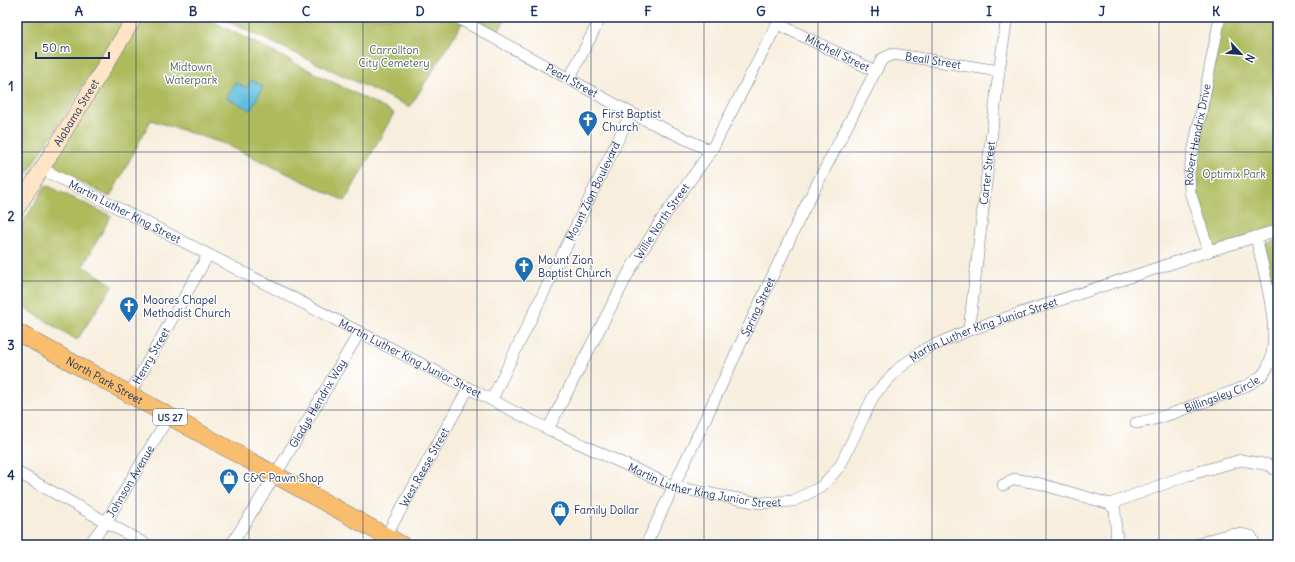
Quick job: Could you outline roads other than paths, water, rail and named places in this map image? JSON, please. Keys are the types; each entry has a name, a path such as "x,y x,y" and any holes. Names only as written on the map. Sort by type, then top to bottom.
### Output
{"main road":[{"name":"Alabama Street","path":"17,209 136,17"},
{"name":"North Park Street","path":"17,332 129,395 276,474 383,540 402,545"}],"street":[{"name":"Pearl Street","path":"456,17 631,113 711,151"},
{"path":"569,79 601,17"},
{"name":"Carter Street","path":"969,330 999,71 1007,17"},
{"name":"Robert Hendrix Drive","path":"1209,251 1190,192 1189,173 1220,17"},
{"name":"Mitchell Street","path":"780,20 875,71"},
{"name":"Willie North Street","path":"548,430 630,270 662,219 711,151 780,20"},
{"name":"Beall Street","path":"875,71 882,59 893,54 999,71"},
{"name":"Spring Street","path":"646,545 803,211 875,71"},
{"name":"Mount Zion Boulevard","path":"492,400 631,113"},
{"name":"Martin Luther King Street","path":"42,169 208,255"},
{"name":"Martin Luther King Junior Street","path":"208,255 548,430 674,487 760,503 793,501 821,487 840,466 874,395 898,369 925,349 969,330 1209,251 1278,230"},
{"name":"Billingsley Circle","path":"1136,423 1156,420 1242,388 1260,377 1271,360 1276,350 1269,299 1256,237"},
{"name":"Henry Street","path":"129,395 208,255"},
{"name":"Gladys Hendrix Way","path":"231,545 276,474 359,333"},
{"name":"West Reese Street","path":"383,540 468,389"},
{"name":"Johnson Avenue","path":"89,545 106,522 169,416"},
{"path":"1110,504 1188,475 1241,460 1269,465 1278,472"},
{"path":"17,472 147,545"},
{"path":"1002,485 1014,479 1037,483 1110,504 1115,510 1117,545"},
{"path":"1197,545 1229,534 1251,536 1254,545"}],"water":[{"path":"251,80 263,86 251,110 227,98 235,82 247,88"}],"place":[{"name":"First Baptist Church","path":"588,137"},
{"name":"Mount Zion Baptist Church","path":"524,283"},
{"name":"Moores Chapel Methodist Church","path":"129,323"},
{"name":"C&C Pawn Shop","path":"229,495"},
{"name":"Family Dollar","path":"560,527"}],"park label":[{"name":"Carrollton City Cemetery","path":"394,56"},
{"name":"Midtown Waterpark","path":"191,73"},
{"name":"Optimix Park","path":"1234,174"}]}
